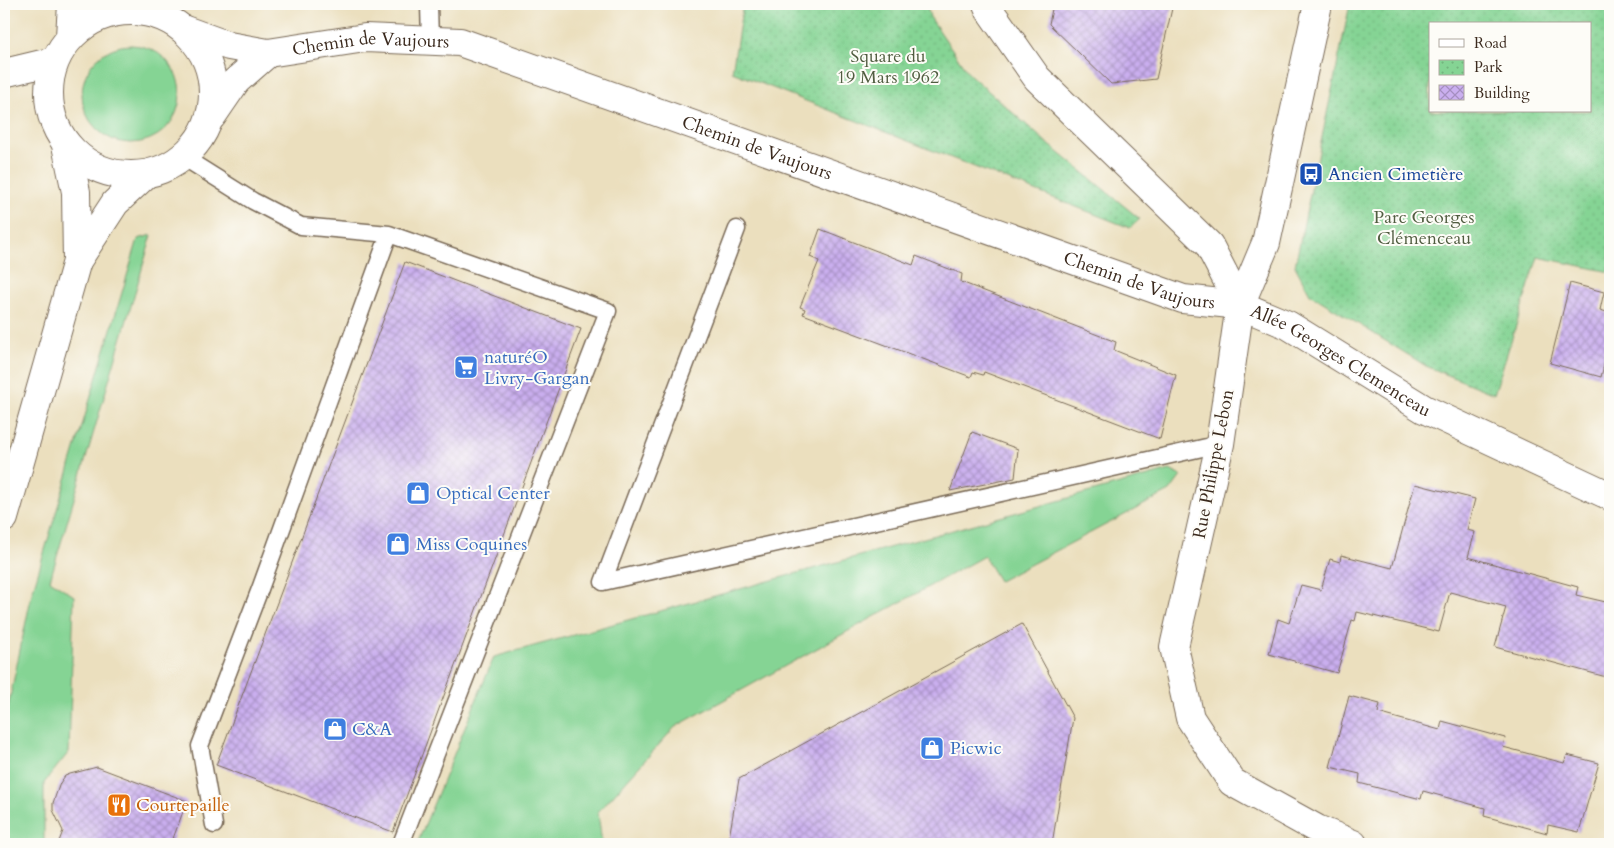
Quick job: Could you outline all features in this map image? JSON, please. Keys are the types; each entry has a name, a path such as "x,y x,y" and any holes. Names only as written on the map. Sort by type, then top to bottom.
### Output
{"street":[{"path":"70,36 72,4"},
{"name":"Allée Georges Clemenceau","path":"987,4 1037,78 1209,245 1240,306 1288,325 1424,409 1610,496"},
{"name":"Rue Philippe Lebon","path":"1318,4 1266,243 1240,306 1220,444 1174,647 1190,718 1232,782 1317,829 1353,844"},
{"path":"4,518 77,261 76,192 66,145 51,119 48,90 54,61 70,36 114,7 142,11 164,17 185,30 200,49 211,71 214,95 210,120 196,146 173,165 145,175 116,175 88,164 66,145"},
{"name":"Chemin de Vaujours","path":"185,30 229,46 268,53 365,38 460,42 1183,299 1240,306"},
{"name":"Chemin de Vaujours","path":"210,120 236,81 268,53"},
{"path":"4,73 54,61"},
{"path":"77,261 115,203 145,175"}],"lane":[{"path":"429,4 430,41"},
{"path":"183,157 253,202 301,226 389,234 608,312 401,844"},
{"path":"737,229 603,582 1220,444"},
{"path":"214,825 200,746 267,570 389,234"}],"green space":[{"name":"Square du 19 Mars 1962","path":"743,4 926,4 930,17 969,74 1046,142 1140,219 1130,228 732,72"},
{"name":"Parc Georges Clémenceau","path":"1350,4 1610,4 1610,272 1538,257 1494,394 1426,366 1310,294 1295,266"},
{"path":"131,45 150,48 166,59 177,75 180,94 177,113 166,129 150,140 131,143 112,140 96,129 85,113 82,94 85,75 96,59 112,48"},
{"path":"152,235 50,580 74,596 69,752 44,783 44,844 4,844 4,726 32,593 138,239"},
{"path":"1170,470 1181,476 1170,491 999,581 984,556 675,727 598,812 602,844 417,844 494,657"}],"building":[{"path":"1053,4 1173,4 1156,79 1111,84 1049,24"},
{"path":"820,229 913,265 916,256 962,274 961,282 1116,342 1114,350 1176,375 1160,439 984,372 983,375 973,372 971,377 803,314 805,309 800,307 819,261 810,257"},
{"path":"405,262 581,329 393,832 216,765"},
{"path":"1570,283 1604,292 1600,310 1610,313 1610,341 1601,377 1550,363"},
{"path":"972,432 1018,449 1015,478 950,491"},
{"path":"1415,484 1475,499 1467,530 1475,532 1468,557 1578,587 1576,595 1610,603 1610,678 1495,647 1506,607 1450,592 1439,632 1357,612 1355,621 1352,620 1337,673 1269,654 1278,619 1289,623 1301,585 1321,590 1330,559 1340,562 1341,555 1392,568"},
{"name":"Picwic","path":"1022,624 1073,718 1052,844 728,844 739,779"},
{"path":"1349,696 1380,704 1378,713 1440,730 1442,721 1505,738 1503,747 1564,763 1567,755 1599,763 1579,832 1548,825 1547,833 1484,816 1485,808 1423,791 1421,799 1359,783 1360,774 1330,767"},
{"name":"Courtepaille","path":"97,767 187,801 171,844 58,844 63,831 53,810 53,803 60,783 65,776"}],"place":[{"name":"Ancien Cimetière","path":"1311,174"},
{"name":"naturéO Livry-Gargan","path":"466,367"},
{"name":"Optical Center","path":"418,493"},
{"name":"Miss Coquines","path":"398,544"},
{"name":"C&A","path":"335,729"},
{"name":"Picwic","path":"932,748"},
{"name":"Courtepaille","path":"119,805"}]}
